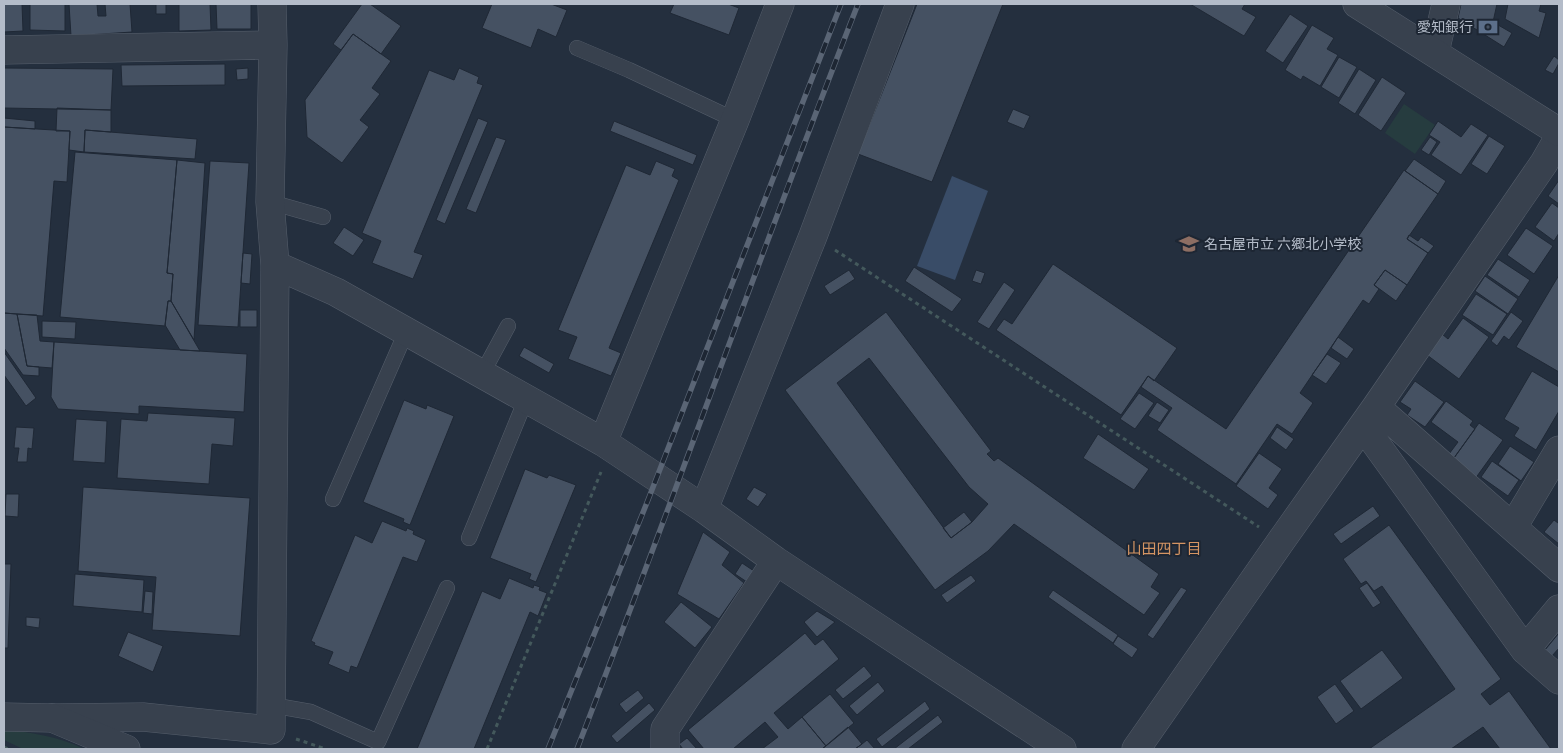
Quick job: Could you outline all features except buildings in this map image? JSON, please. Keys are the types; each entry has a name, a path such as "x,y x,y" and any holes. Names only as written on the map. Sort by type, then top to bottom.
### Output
{"street":[{"path":"4,717 271,718 275,265 270,202 272,4"},
{"path":"604,442 780,4"},
{"path":"704,509 813,236 900,4"},
{"path":"1357,4 1559,132"},
{"path":"1435,52 1446,4"},
{"path":"4,50 273,46"},
{"path":"1136,749 1280,541 1369,417 1544,163 1559,137"},
{"path":"275,265 336,292 604,442 704,509 776,561 1062,749"},
{"path":"1369,417 1514,527 1559,568"},
{"path":"1369,417 1524,650 1559,680"},
{"path":"1514,527 1559,450"},
{"path":"665,749 665,729 776,561"},
{"path":"1524,650 1559,609"},
{"path":"52,718 126,749"}],"lane":[{"path":"577,48 629,70 735,120"},
{"path":"270,202 323,217"},
{"path":"482,374 508,326"},
{"path":"333,499 406,332"},
{"path":"469,538 526,399"},
{"path":"271,718 311,712 378,742 447,588"}],"path":[{"path":"813,236 1280,541"},
{"path":"487,749 605,462 604,442"},
{"path":"271,718 326,749"},
{"path":"4,747 8,749"}],"green space":[{"path":"1404,104 1435,125 1415,154 1385,133"},
{"path":"4,729 55,738 84,749 23,749 4,740"}],"water":[{"path":"952,176 988,191 955,280 917,266"}],"railway":[{"path":"548,749 648,500 841,4"},
{"path":"577,749 858,4"}],"place":[{"name":"愛知銀行","path":"1488,27"},
{"name":"名古屋市立 六郷北小学校","path":"1189,244"}],"district":[{"name":"山田四丁目","path":"1164,549"}]}
